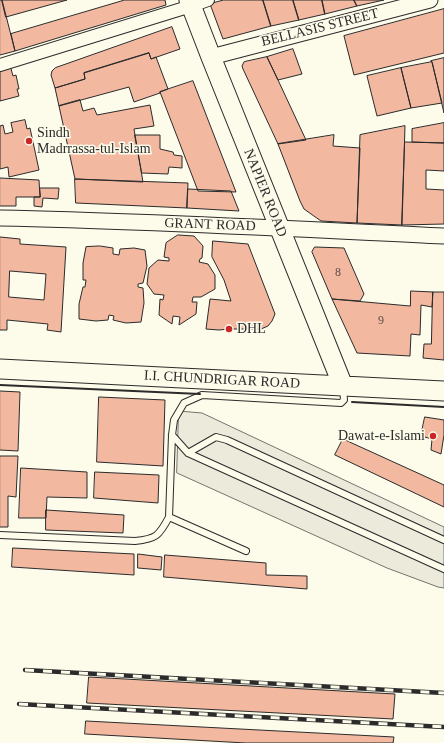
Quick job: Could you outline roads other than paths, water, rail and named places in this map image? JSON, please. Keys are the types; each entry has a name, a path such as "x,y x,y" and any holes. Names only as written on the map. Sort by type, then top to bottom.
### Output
{"main road":[{"name":"NAPIER ROAD","path":"196,2 210,57 341,381"},
{"name":"I.I. CHUNDRIGAR ROAD","path":"0,358 341,381 444,391"},
{"name":"I.I. CHUNDRIGAR ROAD","path":"0,369 341,381 444,380"}],"street":[{"name":"BELLASIS STREET","path":"210,57 430,0"},
{"path":"0,65 196,2"},
{"name":"GRANT ROAD","path":"0,218 279,228 444,236"}],"lane":[{"path":"0,535 135,541 148,540 157,536 169,518 172,435 174,420 184,403 202,395 341,403 344,400 341,381"},
{"path":"172,435 188,453 444,569"},
{"path":"188,453 216,437 227,440 444,540"},
{"path":"169,518 246,551"}],"railway":[{"path":"25,670 444,693"},
{"path":"19,704 444,727"}],"place":[{"name":"Sindh Madrrassa-tul-Islam","path":"29,141"},
{"name":"DHL","path":"229,329"},
{"name":"Dawat-e-Islami","path":"433,436"}]}
